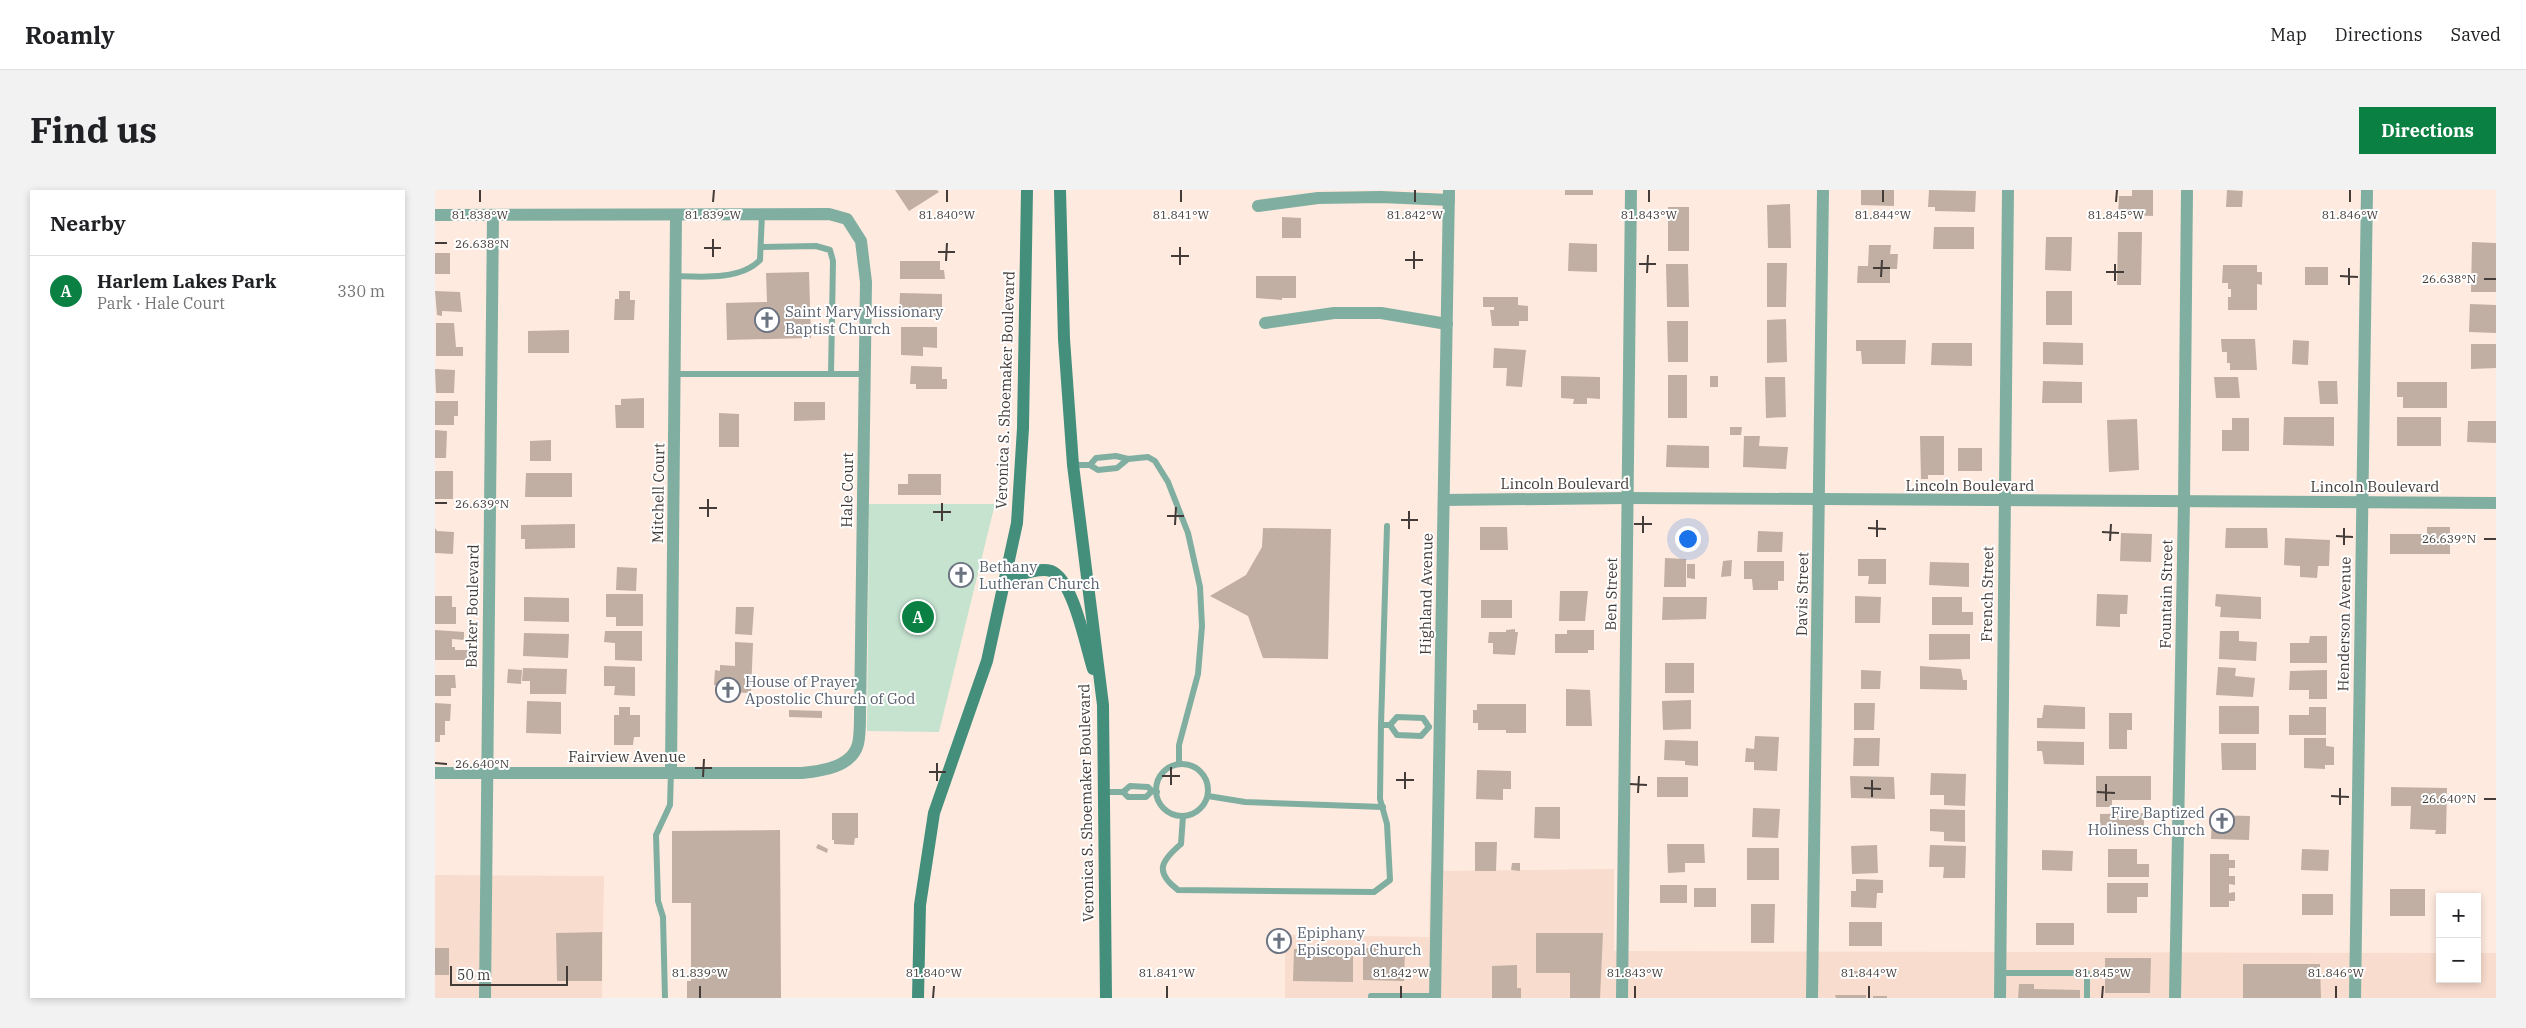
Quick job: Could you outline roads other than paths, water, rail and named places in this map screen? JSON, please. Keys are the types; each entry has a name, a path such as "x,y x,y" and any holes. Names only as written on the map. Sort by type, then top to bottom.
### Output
{"street":[{"name":"Veronica S. Shoemaker Boulevard","path":"918,998 920,905 934,813 987,661 1017,524 1023,428 1027,190"},
{"name":"Veronica S. Shoemaker Boulevard","path":"1060,190 1063,320 1073,465 1103,705 1106,998"},
{"name":"Ben Street","path":"1622,998 1631,190"},
{"name":"Davis Street","path":"1812,998 1823,190"},
{"name":"French Street","path":"2000,998 2008,190"},
{"name":"Fountain Street","path":"2175,998 2184,502 2187,190"},
{"name":"Henderson Avenue","path":"2355,998 2367,190"},
{"path":"1258,206 1318,198 1449,195"},
{"name":"Highland Avenue","path":"1431,997 1434,727 1444,500 1449,195"},
{"path":"435,215 762,214"},
{"name":"Hale Court","path":"762,214 829,214 847,220 861,241 865,260 860,716 858,745 846,761"},
{"name":"Barker Boulevard","path":"485,998 493,215"},
{"name":"Mitchell Court","path":"671,771 677,276 676,215"},
{"path":"1265,322 1334,313 1381,313 1447,324"},
{"name":"Lincoln Boulevard","path":"1444,500 1628,498 2005,502 2496,503"},
{"path":"1005,579 1038,571 1050,571 1059,577 1071,596 1103,705"},
{"name":"Fairview Avenue","path":"435,772 671,771 802,773 825,770 846,761"}],"lane":[{"path":"677,276 709,278 752,269 760,260 762,214"},
{"path":"761,247 816,246 830,250 833,261 831,374"},
{"path":"676,374 865,374"},
{"path":"1091,465 1096,458 1116,456 1128,459 1148,457 1155,461 1168,482 1188,533 1200,587 1202,626 1198,674 1179,745 1179,764"},
{"path":"1073,465 1091,465 1098,470 1117,468 1128,459"},
{"path":"1183,816 1181,844 1165,858 1163,869 1168,882 1178,890 1374,892 1390,880 1387,824 1380,799 1387,526"},
{"path":"1381,725 1390,725 1397,717 1423,718 1434,727 1421,736 1405,736 1397,735 1390,725"},
{"path":"1104,792 1123,792 1130,786 1148,787 1154,792 1160,804 1167,810 1183,816 1199,810 1208,796 1207,779 1202,772 1188,764 1179,764 1164,771 1159,778 1154,792 1146,797 1128,797 1123,792"},
{"path":"665,998 663,917 657,901 656,835 670,806 671,771"},
{"path":"1208,796 1245,802 1383,807"},
{"path":"2000,973 2087,972 2087,998"},
{"path":"1371,998 1371,996 1431,997"}],"place":[{"name":"Saint Mary Missionary Baptist Church","path":"767,320"},
{"name":"Bethany Lutheran Church","path":"961,575"},
{"name":"Harlem Lakes Park","path":"918,617"},
{"name":"House of Prayer Apostolic Church of God","path":"728,690"},
{"name":"Fire Baptized Holiness Church","path":"2222,821"},
{"name":"Epiphany Episcopal Church","path":"1279,941"}]}
